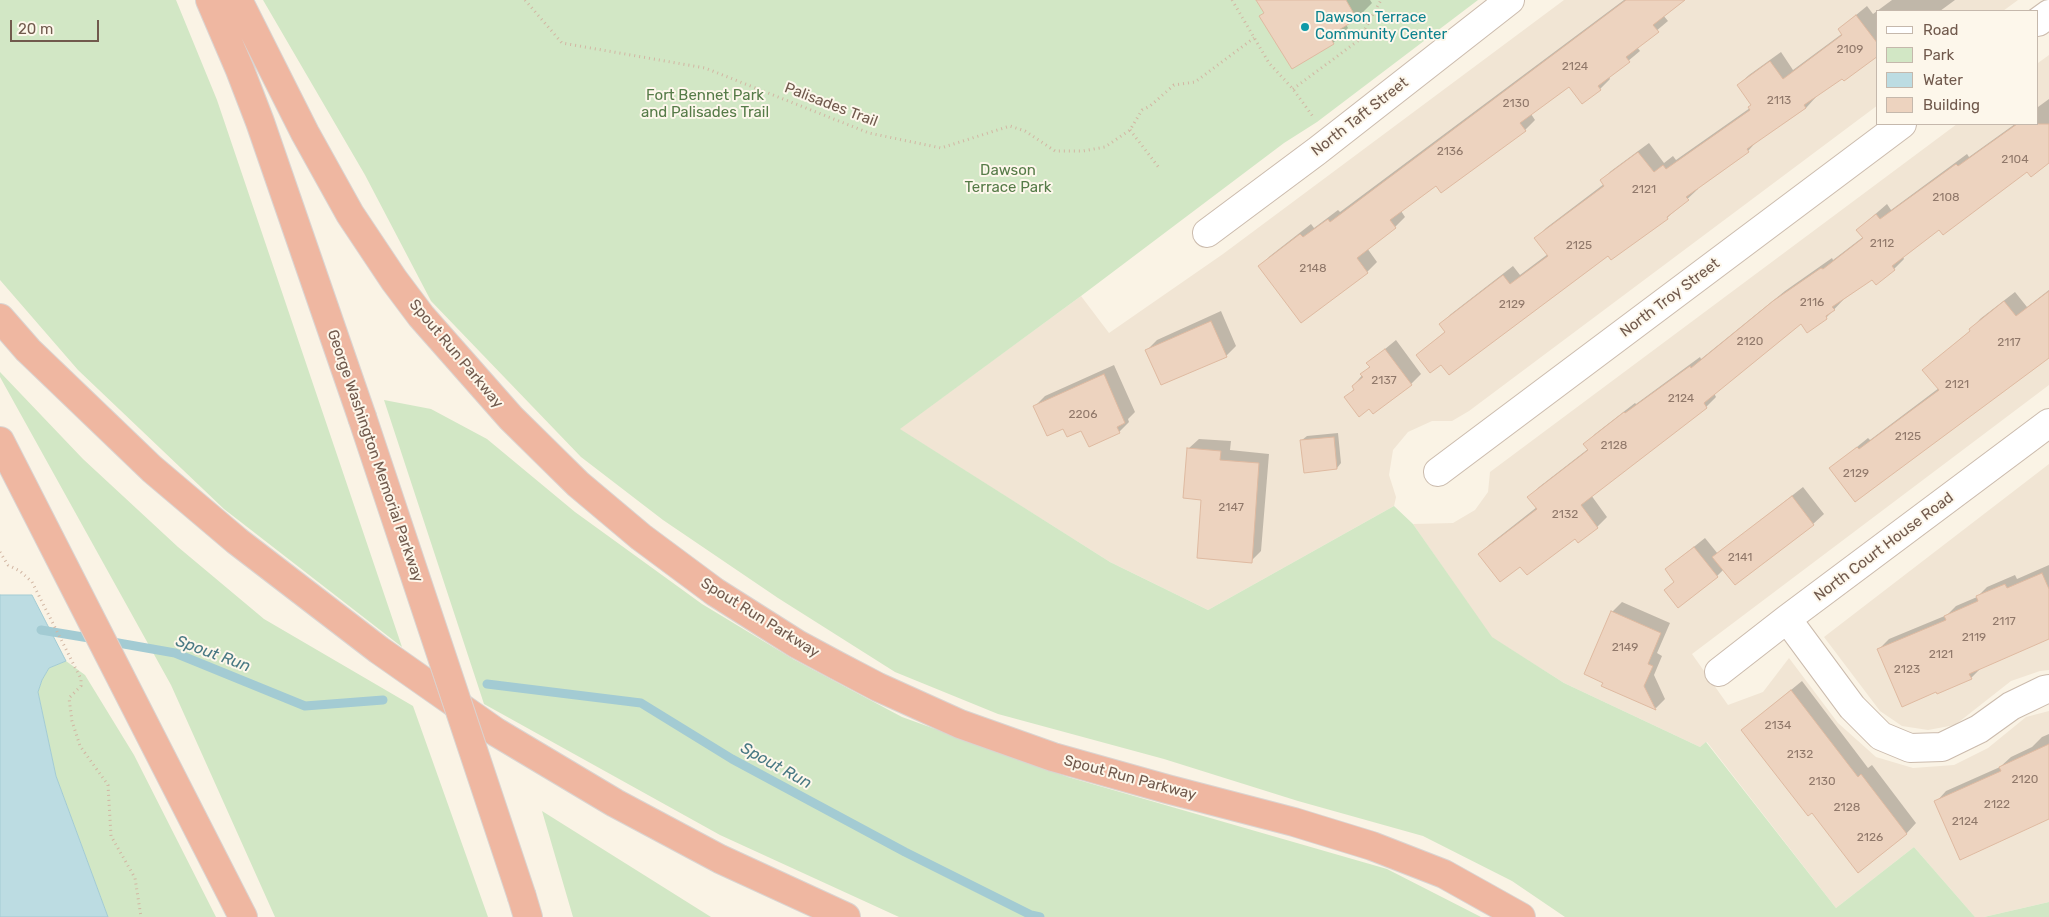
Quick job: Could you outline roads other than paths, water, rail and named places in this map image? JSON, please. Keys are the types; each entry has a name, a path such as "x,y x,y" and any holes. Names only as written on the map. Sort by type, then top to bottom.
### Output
{"highway":[{"name":"George Washington Memorial Parkway","path":"210,0 240,70 269,147 362,417 525,907"},
{"name":"Spout Run Parkway","path":"238,0 300,124 350,214 394,280 421,316 511,418 572,478 641,537 715,592 797,644 878,687 960,724 1062,760 1318,829 1372,846 1444,874 1521,917"},
{"path":"0,318 42,364 152,468 237,541 379,650 496,732 614,803 720,859 846,917"},
{"path":"0,441 243,917"}],"street":[{"name":"North Taft Street","path":"1207,232 1317,151 1510,0"},
{"name":"North Troy Street","path":"1438,472 1901,125"},
{"name":"North Court House Road","path":"1719,672 2049,423"},
{"path":"1787,619 1852,707 1882,736 1910,748 1942,747 1980,729 2011,706 2049,689"}],"water":[{"path":"0,595 32,595 66,661 49,668 38,692 56,776 108,917 0,917"}],"waterway":[{"name":"Spout Run","path":"41,630 95,639"},
{"name":"Spout Run","path":"107,641 175,653 305,706 383,700"},
{"name":"Spout Run","path":"487,684 641,703 732,759 905,852 1031,915 1040,917"}],"place":[{"name":"Dawson Terrace Community Center","path":"1305,27"}],"park label":[{"name":"Fort Bennet Park and Palisades Trail","path":"705,104"},
{"name":"Dawson Terrace Park","path":"1008,180"}]}
